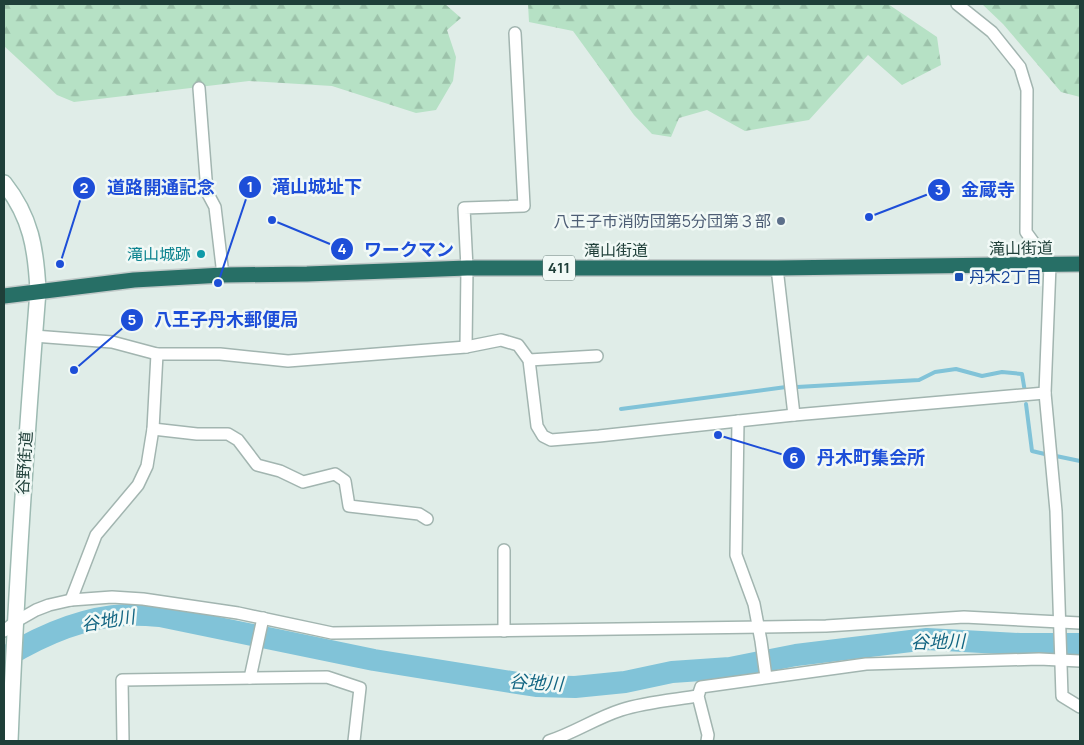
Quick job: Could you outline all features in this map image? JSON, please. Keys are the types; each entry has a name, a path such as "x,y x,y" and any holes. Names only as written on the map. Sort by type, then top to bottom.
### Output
{"highway":[{"name":"滝山街道","path":"4,296 134,280 223,275 467,268 777,268 1080,264"}],"main road":[{"name":"谷野街道","path":"4,183 18,202 32,233 37,263 38,291 11,630 13,668 10,741"}],"street":[{"path":"957,4 992,32 1020,67 1027,90 1026,232 1050,265 1045,393 1056,511 1062,696 1080,707"},
{"path":"466,347 467,268 464,208 524,206 515,33"},
{"path":"199,88 207,192 215,207 223,275"},
{"path":"777,268 794,415"},
{"path":"34,336 112,342 157,354 220,354 288,362 466,347 501,340 518,345 529,360 537,426 543,436 551,440 794,415 1045,393"},
{"path":"71,600 96,535 138,485 146,466 153,429 157,354"},
{"path":"529,360 597,356"},
{"path":"738,421 736,555 754,604 762,641 766,673"},
{"path":"153,429 197,434 228,434 238,440 257,465 303,482 335,474 345,481 348,506 419,514 427,519"},
{"path":"504,550 504,631"},
{"path":"11,630 36,610 50,605 71,600 112,597 143,599 332,633 826,626 964,617 1060,625 1080,622"},
{"path":"250,678 262,621"},
{"path":"707,741 708,736 698,696 701,687 766,673 866,664 1060,657 1080,661"},
{"path":"123,741 122,680 250,678 327,678 360,688 354,741"},
{"path":"549,741 569,738 600,718 622,710 698,696"}],"green space":[{"path":"4,4 445,4 461,18 447,30 456,57 453,81 436,110 416,113 332,86 249,81 74,102 57,95 4,46"},
{"path":"528,4 888,4 937,37 941,65 902,85 868,55 809,120 745,131 707,110 679,118 671,137 652,134 634,115 573,31 529,22"},
{"path":"982,4 1080,4 1080,97 1061,92 1003,24"}],"waterway":[{"path":"797,387 919,380 935,372 956,369 982,376 1002,372 1022,374 1025,392"},
{"path":"621,409 786,387"},
{"path":"1026,404 1032,451 1049,455"},
{"path":"1056,456 1080,461"},
{"name":"谷地川","path":"4,658 32,642 62,629 94,619 134,615 160,616 374,660 536,686 575,687 625,682 672,672 730,668 796,655 927,639 1020,644 1080,644"}],"place":[{"name":"金蔵寺","path":"869,217"},
{"name":"ワークマン","path":"272,220"},
{"name":"八王子市消防団第5分団第３部","path":"781,221"},
{"name":"滝山城跡","path":"201,254"},
{"name":"道路開通記念","path":"60,264"},
{"name":"丹木2丁目","path":"959,277"},
{"name":"滝山城址下","path":"218,283"},
{"name":"八王子丹木郵便局","path":"74,370"},
{"name":"丹木町集会所","path":"718,435"}]}
